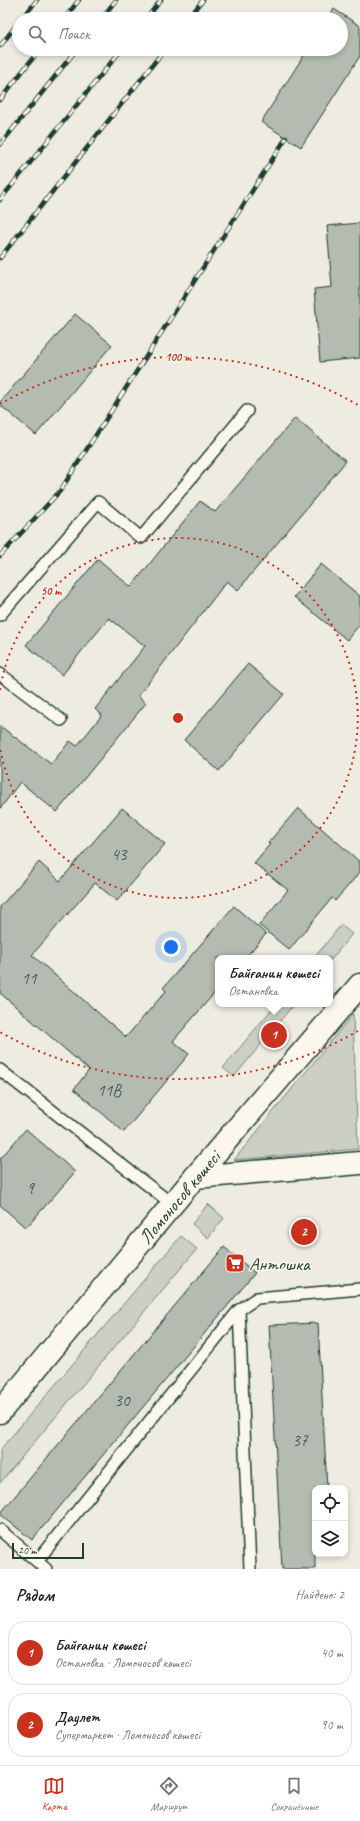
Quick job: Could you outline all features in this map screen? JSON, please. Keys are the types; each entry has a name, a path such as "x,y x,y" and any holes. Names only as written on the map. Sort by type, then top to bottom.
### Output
{"street":[{"name":"Ломоносов көшесі","path":"0,1412 172,1204 360,985"},
{"path":"195,1177 360,1163"}],"lane":[{"path":"1,611 98,502 141,538 247,411"},
{"path":"0,674 61,720"},
{"path":"0,1070 172,1204"},
{"path":"37,1561 239,1310 257,1298 360,1289"},
{"path":"239,1310 250,1569"},
{"path":"0,1530 46,1569"}],"shaded area":[{"path":"341,925 352,934 333,957 333,955 316,955"},
{"path":"274,1007 292,1007 234,1077 223,1068"},
{"path":"353,1014 358,1149 234,1160"},
{"path":"208,1204 224,1218 208,1238 192,1224"},
{"path":"181,1236 197,1249 0,1483 0,1450"}],"building":[{"path":"348,18 360,26 360,56 301,147 261,122 303,56 348,56"},
{"path":"360,223 360,358 320,362 314,289 332,287 327,226"},
{"path":"75,314 112,345 36,435 0,405 0,402"},
{"path":"295,418 346,461 238,590 227,581 138,696 146,703 57,812 20,782 0,809 0,726 51,764 70,741 77,746 102,715 95,709 145,646 109,618 62,675 26,645 98,559 131,587 200,501 215,512"},
{"path":"321,564 360,596 360,624 347,640 294,597"},
{"path":"248,664 284,694 219,771 184,740"},
{"path":"122,808 165,844 117,901 95,883 32,955 126,1037 166,991 163,988 234,906 266,934 248,955 215,955 215,992 173,1041 189,1054 124,1132 74,1089 89,1070 0,993 0,907 39,862 60,881"},
{"path":"298,808 360,862 360,872 335,901 332,898 289,950 259,925 288,890 254,863 270,844 268,843"},
{"path":"26,1129 75,1172 26,1228 0,1205 0,1159"},
{"path":"224,1247 255,1273 32,1540 0,1514"},
{"path":"318,1323 327,1485 312,1485 312,1557 315,1557 315,1569 282,1569 269,1325"}],"railway":[{"path":"28,12 37,0"},
{"path":"70,12 79,0"},
{"path":"107,12 116,0"},
{"path":"152,12 161,0"},
{"path":"194,12 203,0"},
{"path":"0,46 12,31"},
{"path":"0,100 35,56"},
{"path":"0,145 71,56"},
{"path":"0,200 116,56"},
{"path":"0,258 159,56"},
{"path":"0,556 60,491 286,138"}],"place":[{"name":"Байғанин көшесі","path":"274,1035"},
{"name":"Даулет","path":"304,1232"},
{"name":"Антошка","path":"235,1263"}]}
